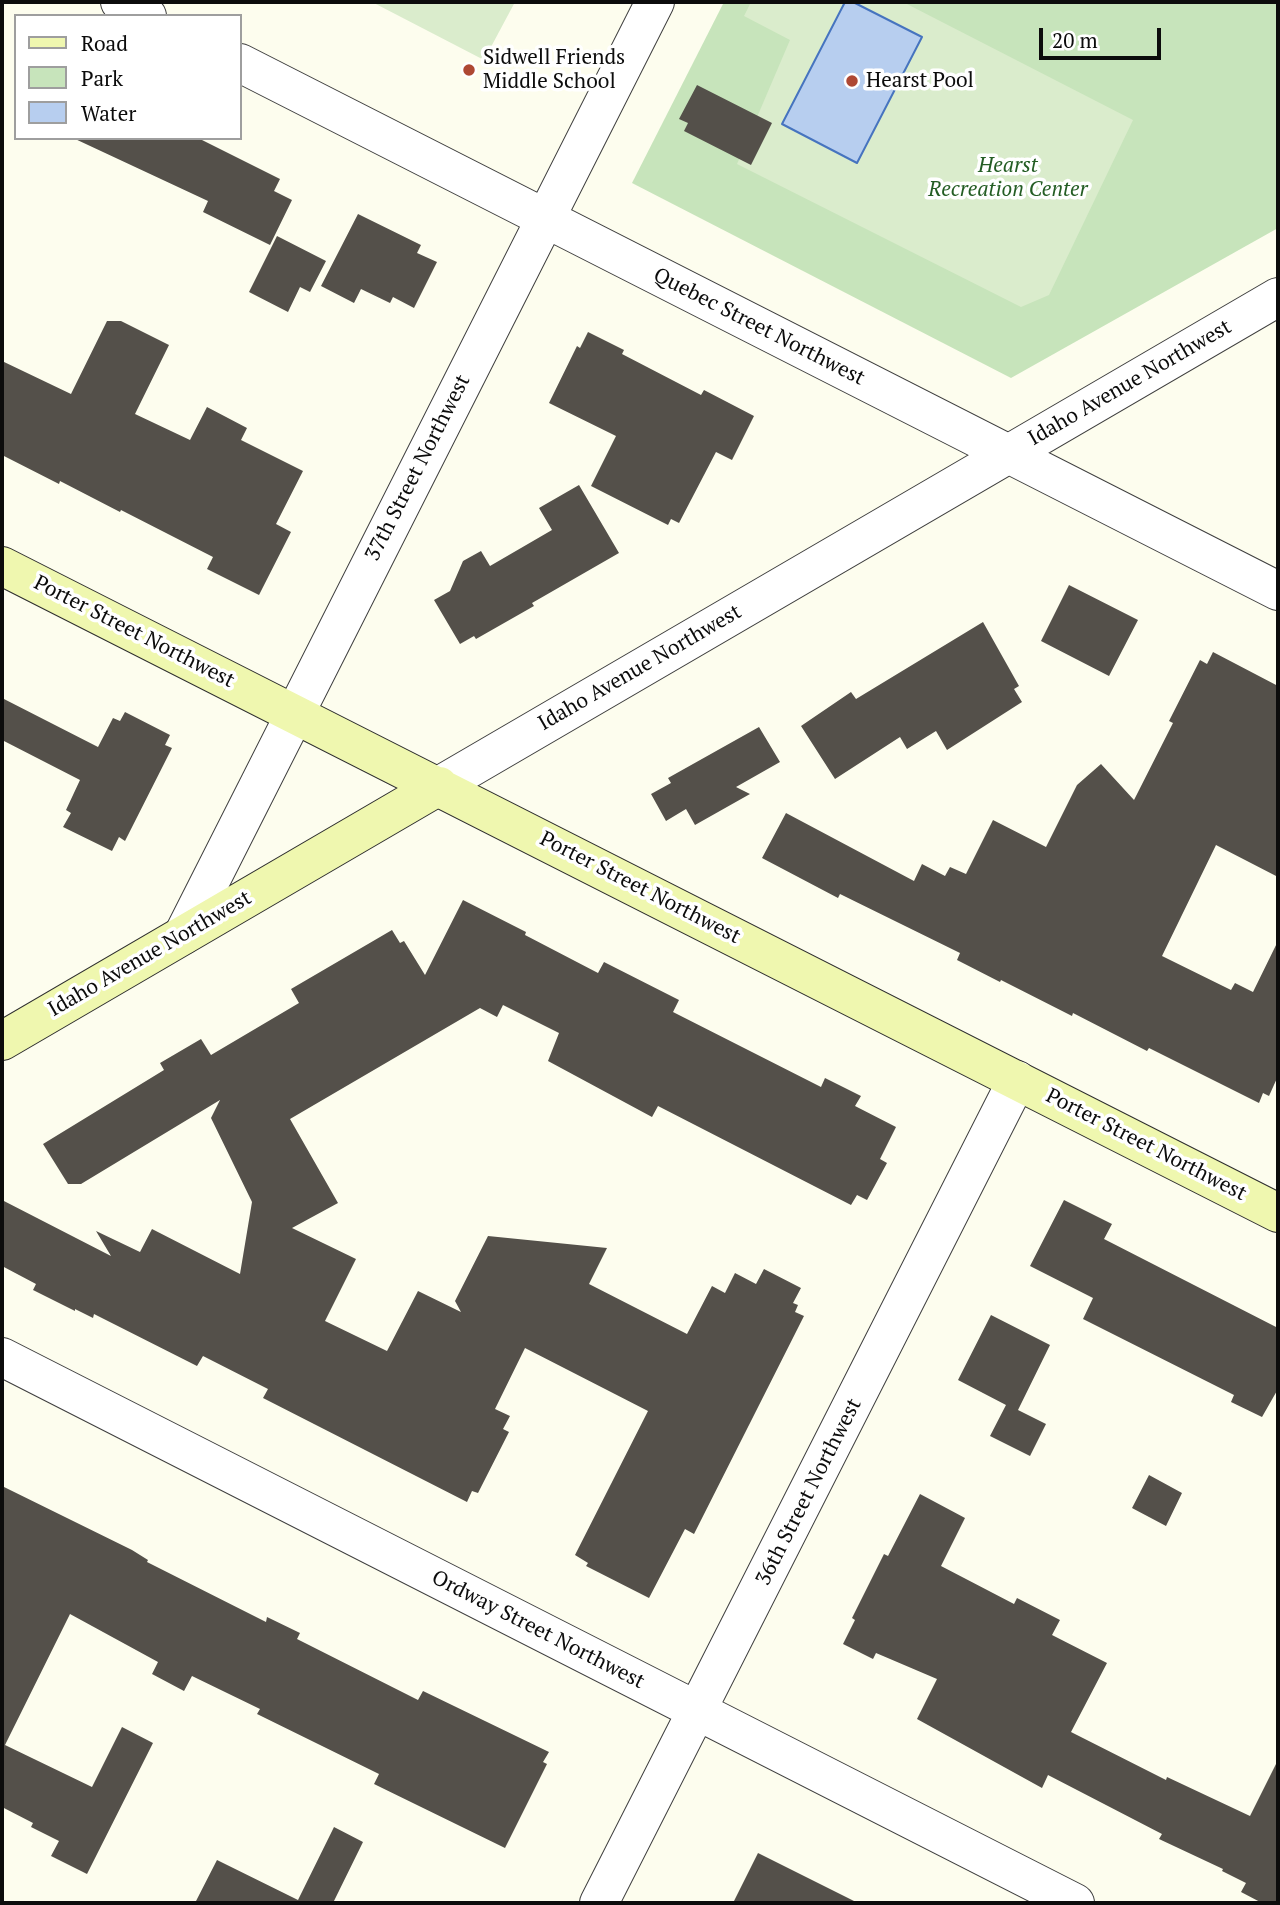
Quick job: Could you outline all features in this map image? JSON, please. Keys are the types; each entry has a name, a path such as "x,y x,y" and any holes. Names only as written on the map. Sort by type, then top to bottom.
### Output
{"street":[{"path":"120,2 143,14"},
{"name":"37th Street Northwest","path":"183,935 655,2"},
{"name":"Quebec Street Northwest","path":"242,64 1278,591"},
{"name":"Idaho Avenue Northwest","path":"2,1041 1278,297"},
{"name":"Porter Street Northwest","path":"2,566 1278,1213"},
{"name":"36th Street Northwest","path":"599,1903 1017,1080"},
{"name":"Ordway Street Northwest","path":"2,1357 1075,1903"}],"green space":[{"path":"372,2 515,2 484,60"},
{"name":"Hearst Recreation Center","path":"724,2 1278,2 1278,228 1011,378 632,183"},
{"path":"751,2 903,2 1133,120 1049,295 1021,307 737,164 790,40 744,16"}],"water":[{"name":"Hearst Pool","path":"845,2 853,2 922,37 857,163 782,124"}],"building":[{"path":"697,85 772,123 751,165 684,131 688,123 679,119"},
{"path":"77,140 202,140 280,179 274,191 292,200 270,245 203,212 208,201"},
{"path":"358,214 421,245 417,253 437,262 414,308 393,297 390,303 361,289 354,303 321,286"},
{"path":"277,236 326,261 310,292 300,287 288,312 249,292"},
{"path":"107,321 121,321 169,345 135,414 190,440 207,407 247,428 241,440 303,471 276,524 291,532 259,595 207,569 213,557 121,510 120,512 60,481 59,484 2,455 2,361 71,394"},
{"path":"588,332 624,350 622,354 701,395 704,390 754,416 732,460 716,452 679,523 671,519 668,525 591,486 616,436 549,403 577,346 580,348"},
{"path":"579,485 619,553 532,603 534,606 476,639 474,636 460,644 434,600 450,591 463,561 481,551 490,566 552,530 539,508"},
{"path":"1069,585 1138,620 1109,676 1041,641"},
{"path":"983,622 1019,686 1014,689 1022,702 947,750 936,731 907,749 900,737 835,779 801,726 851,692 856,699"},
{"path":"1213,652 1278,686 1278,877 1216,845 1162,956 1231,990 1235,983 1253,992 1278,941 1278,1076 1269,1096 1263,1093 1259,1103 1149,1048 1147,1051 1073,1013 1072,1016 1001,980 1000,982 957,960 960,953 840,894 838,898 762,858 786,813 914,881 922,864 945,876 950,867 966,874 993,820 1046,847 1077,785 1101,764 1134,800 1173,723 1169,721 1200,660 1207,664"},
{"path":"2,698 98,747 113,718 120,721 125,712 170,735 165,745 172,748 125,841 119,837 112,851 63,827 71,813 66,810 80,780 2,740"},
{"path":"759,727 780,762 736,787 750,794 695,825 686,809 666,821 651,794 671,783 668,778"},
{"path":"463,900 598,973 604,962 679,1000 673,1012 821,1087 825,1078 861,1096 855,1106 896,1127 880,1159 887,1163 867,1200 857,1195 851,1205 658,1106 652,1117 548,1061 559,1033 503,1005 497,1017 480,1008 290,1119 338,1203 292,1228 356,1259 325,1321 387,1351 418,1291 461,1312 455,1301 488,1236 607,1248 589,1284 687,1334 712,1286 725,1293 735,1273 756,1284 764,1269 801,1288 793,1303 798,1305 795,1312 804,1316 694,1534 685,1529 649,1598 586,1566 588,1563 575,1555 648,1411 525,1348 495,1409 510,1416 503,1429 509,1432 478,1493 472,1491 467,1502 263,1398 268,1389 203,1356 197,1366 94,1314 93,1318 75,1311 33,1290 36,1284 2,1266 2,1200 111,1256 96,1231 140,1252 152,1229 240,1274 252,1202 211,1118 220,1100 81,1184 68,1184 43,1144 164,1070 160,1063 201,1039 211,1055 299,1003 291,989 392,930 400,943 404,941 425,975"},
{"path":"1064,1200 1112,1224 1104,1239 1278,1328 1278,1389 1262,1417 1231,1402 1234,1395 1083,1319 1093,1298 1030,1266"},
{"path":"991,1315 1050,1345 1018,1410 1046,1424 1030,1456 990,1436 1006,1405 958,1380"},
{"path":"1149,1475 1182,1493 1166,1526 1132,1508"},
{"path":"2,1486 132,1550 148,1560 147,1562 266,1622 267,1617 300,1633 297,1639 418,1700 423,1691 549,1752 543,1762 547,1764 505,1848 374,1784 379,1774 257,1714 260,1709 192,1676 184,1691 152,1674 158,1662 70,1614 5,1745 92,1787 122,1727 153,1743 87,1874 51,1856 59,1841 31,1827 33,1823 2,1807"},
{"path":"920,1494 965,1518 941,1566 1014,1604 1017,1598 1060,1620 1052,1635 1107,1663 1071,1732 1166,1780 1167,1777 1250,1816 1278,1760 1278,1903 1262,1903 1241,1892 1246,1883 1222,1871 1223,1869 1159,1839 1162,1834 1048,1775 1042,1788 917,1719 937,1679 876,1653 873,1659 843,1644 855,1620 852,1618 884,1554 888,1556"},
{"path":"334,1827 363,1842 333,1903 195,1903 217,1860 298,1900"},
{"path":"758,1853 858,1903 733,1903"}],"place":[{"name":"Sidwell Friends Middle School","path":"469,70"},
{"name":"Hearst Pool","path":"852,81"}]}
